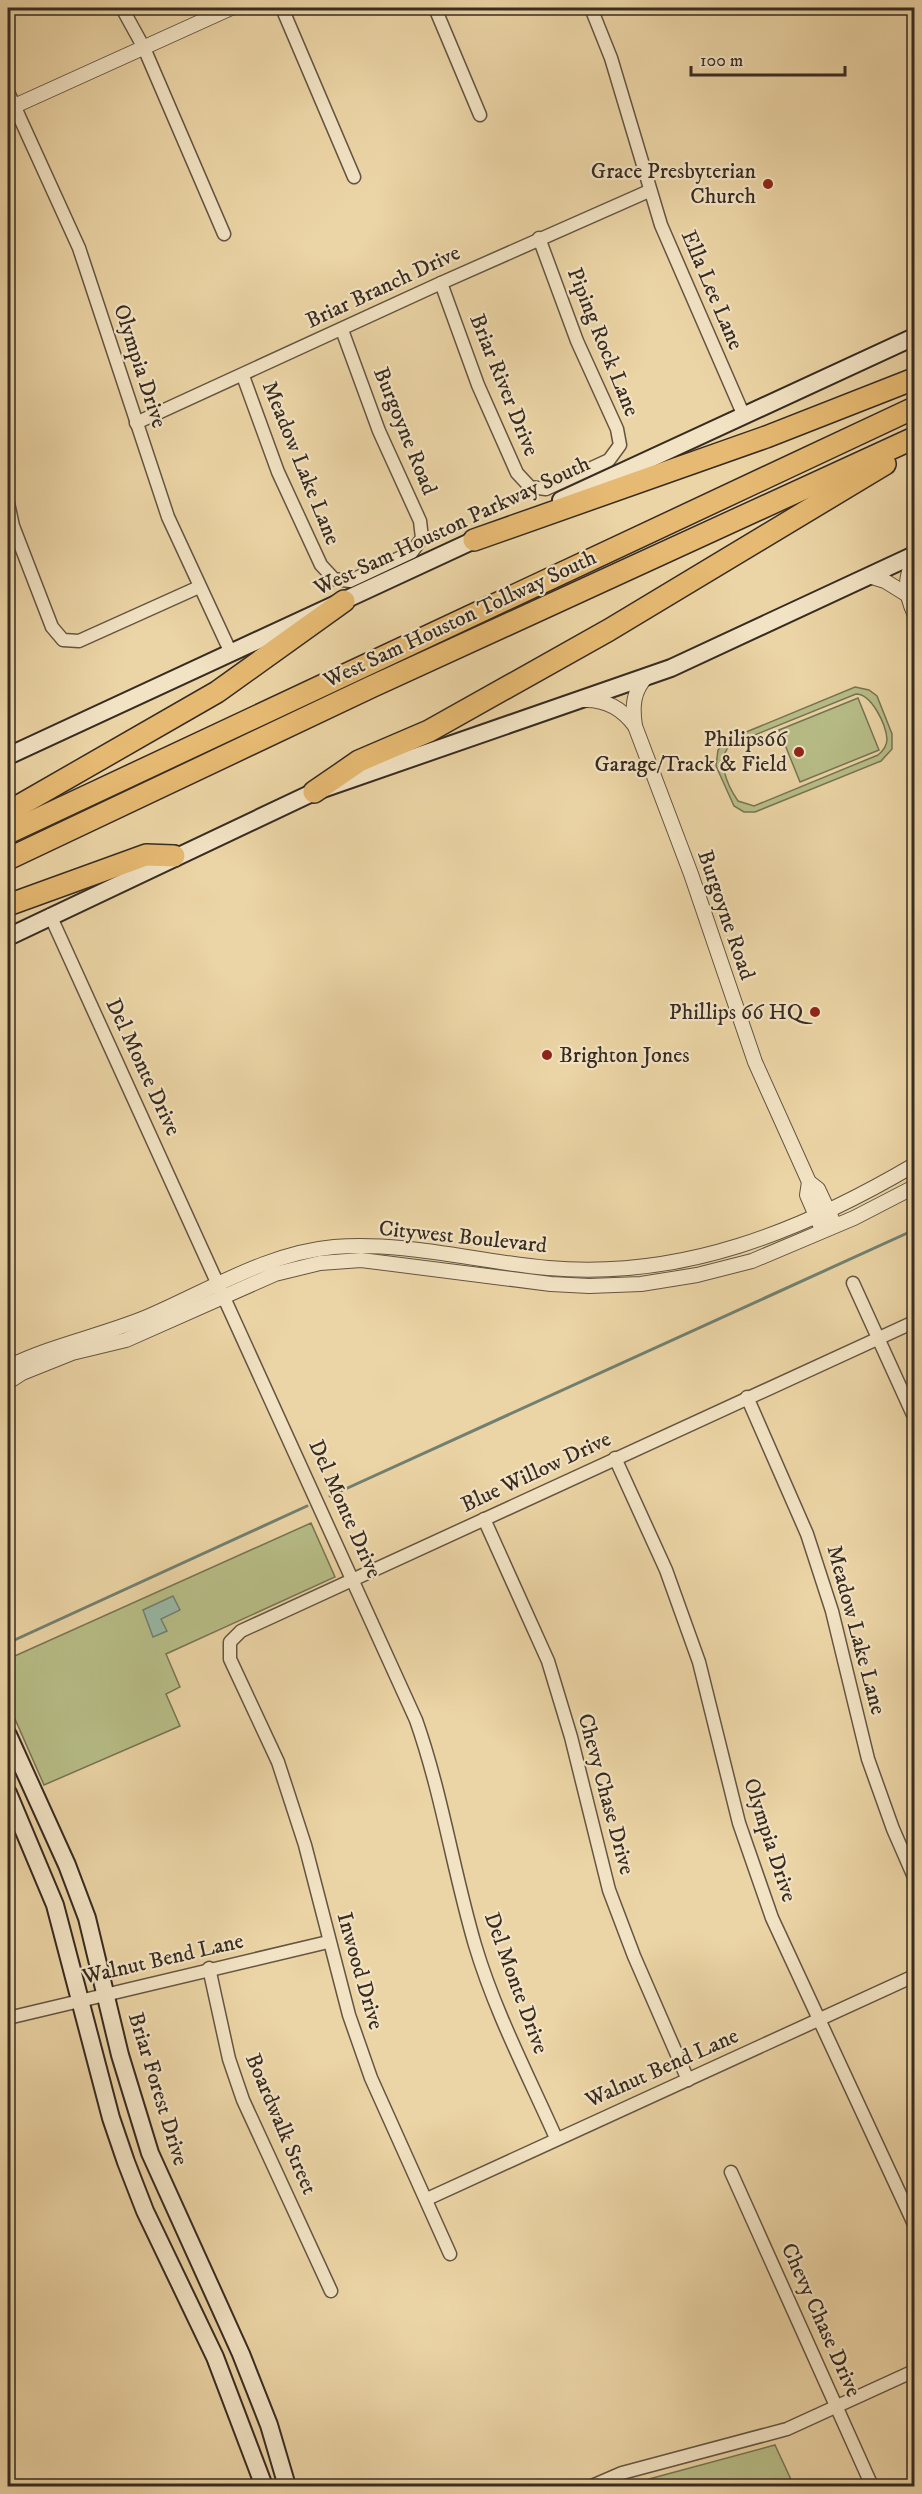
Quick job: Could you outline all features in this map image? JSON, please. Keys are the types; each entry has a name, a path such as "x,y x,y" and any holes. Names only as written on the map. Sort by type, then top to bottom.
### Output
{"highway":[{"path":"474,540 766,437 915,379"},
{"name":"West Sam Houston Tollway South","path":"8,833 915,408"},
{"name":"West Sam Houston Tollway South","path":"8,859 371,687 915,438"},
{"path":"314,792 360,761 429,731 599,636 915,446"},
{"path":"8,812 217,692 344,601"},
{"path":"8,905 146,855 174,856"}],"main road":[{"name":"West Sam Houston Parkway South","path":"8,756 915,338"},
{"path":"8,937 174,856 314,792 572,703 726,645 915,555"},
{"name":"Briar Forest Drive","path":"8,1735 68,1865 87,1918 120,2055 150,2153 241,2354 269,2425 287,2487"},
{"path":"8,1793 55,1905 111,2118 126,2162 145,2211 215,2357 264,2487"}],"street":[{"path":"122,8 144,48 224,234"},
{"path":"11,107 231,8"},
{"path":"282,8 354,177"},
{"path":"435,8 480,115"},
{"name":"Ella Lee Lane","path":"591,8 611,58 649,191 692,300 744,416"},
{"name":"Olympia Drive","path":"8,92 11,107 79,248 168,517 231,653"},
{"name":"Briar Branch Drive","path":"136,423 243,376 539,238 649,191"},
{"name":"Piping Rock Lane","path":"539,238 577,341 617,429 620,445 609,460 576,475"},
{"name":"Briar River Drive","path":"441,283 478,385 518,473 530,487 546,489 576,475"},
{"name":"Burgoyne Road","path":"342,330 380,431 420,521 422,538 412,552 384,565"},
{"name":"Meadow Lake Lane","path":"243,376 278,472 321,565 334,579 350,581 384,565"},
{"path":"8,503 13,526 52,627 63,640 79,641 199,587"},
{"path":"915,555 909,570 906,594 915,613"},
{"path":"869,576 885,581 906,594"},
{"name":"Burgoyne Road","path":"647,676 633,702 635,726 691,874 755,1062 809,1182 807,1194 823,1214 829,1229"},
{"name":"Burgoyne Road","path":"572,703 598,700 610,704 621,711 635,726"},
{"name":"Del Monte Drive","path":"50,915 220,1283 416,1720 432,1767 475,1945 493,1995 556,2138"},
{"name":"Citywest Boulevard","path":"8,1367 44,1351 147,1316 264,1263 335,1247 394,1249 550,1268 645,1267 713,1255 769,1238 823,1214 915,1165"},
{"name":"Citywest Boulevard","path":"8,1382 22,1373 72,1353 126,1340 226,1298 275,1274 320,1263 361,1260 551,1284 589,1286 641,1284 752,1261 829,1229 915,1187"},
{"path":"854,1283 915,1418"},
{"name":"Blue Willow Drive","path":"246,1694 230,1659 230,1642 240,1631 915,1322"},
{"name":"Meadow Lake Lane","path":"747,1397 807,1534 832,1611 868,1760 893,1829 915,1877"},
{"name":"Olympia Drive","path":"615,1458 666,1570 699,1662 739,1823 772,1918 915,2224"},
{"name":"Chevy Chase Drive","path":"484,1519 548,1661 571,1737 609,1890 634,1956 688,2080"},
{"name":"Inwood Drive","path":"246,1694 278,1762 305,1845 328,1942 349,2015 371,2078 450,2254"},
{"name":"Walnut Bend Lane","path":"8,2018 209,1968 328,1942"},
{"name":"Boardwalk Street","path":"209,1968 229,2059 243,2100 332,2291"},
{"name":"Walnut Bend Lane","path":"427,2199 556,2138 915,1976"},
{"name":"Chevy Chase Drive","path":"731,2172 838,2406 872,2487"},
{"path":"592,2487 607,2484 622,2473 787,2429 915,2371"},
{"path":"622,2473 628,2487"}],"green space":[{"path":"855,687 869,690 877,696 892,734 892,749 881,761 755,812 744,812 734,806 716,766 718,750 727,740","holes":["856,694 862,695 877,711 886,733 887,742 878,755 754,806 738,801 730,788 723,765 730,745"]},
{"path":"858,698 879,750 800,782 779,730"},
{"path":"311,1523 335,1577 166,1654 180,1687 166,1694 180,1726 44,1785 8,1703 8,1659"},
{"path":"775,2445 794,2486 636,2486 649,2479"}],"shaded area":[{"path":"173,1596 180,1610 161,1619 167,1631 153,1637 143,1610"}],"waterway":[{"path":"330,1496 914,1230"},
{"path":"8,1643 307,1506"}],"place":[{"name":"Grace Presbyterian Church","path":"768,184"},
{"name":"Philips66 Garage/Track & Field","path":"799,752"},
{"name":"Phillips 66 HQ","path":"815,1012"},
{"name":"Brighton Jones","path":"547,1055"}]}
